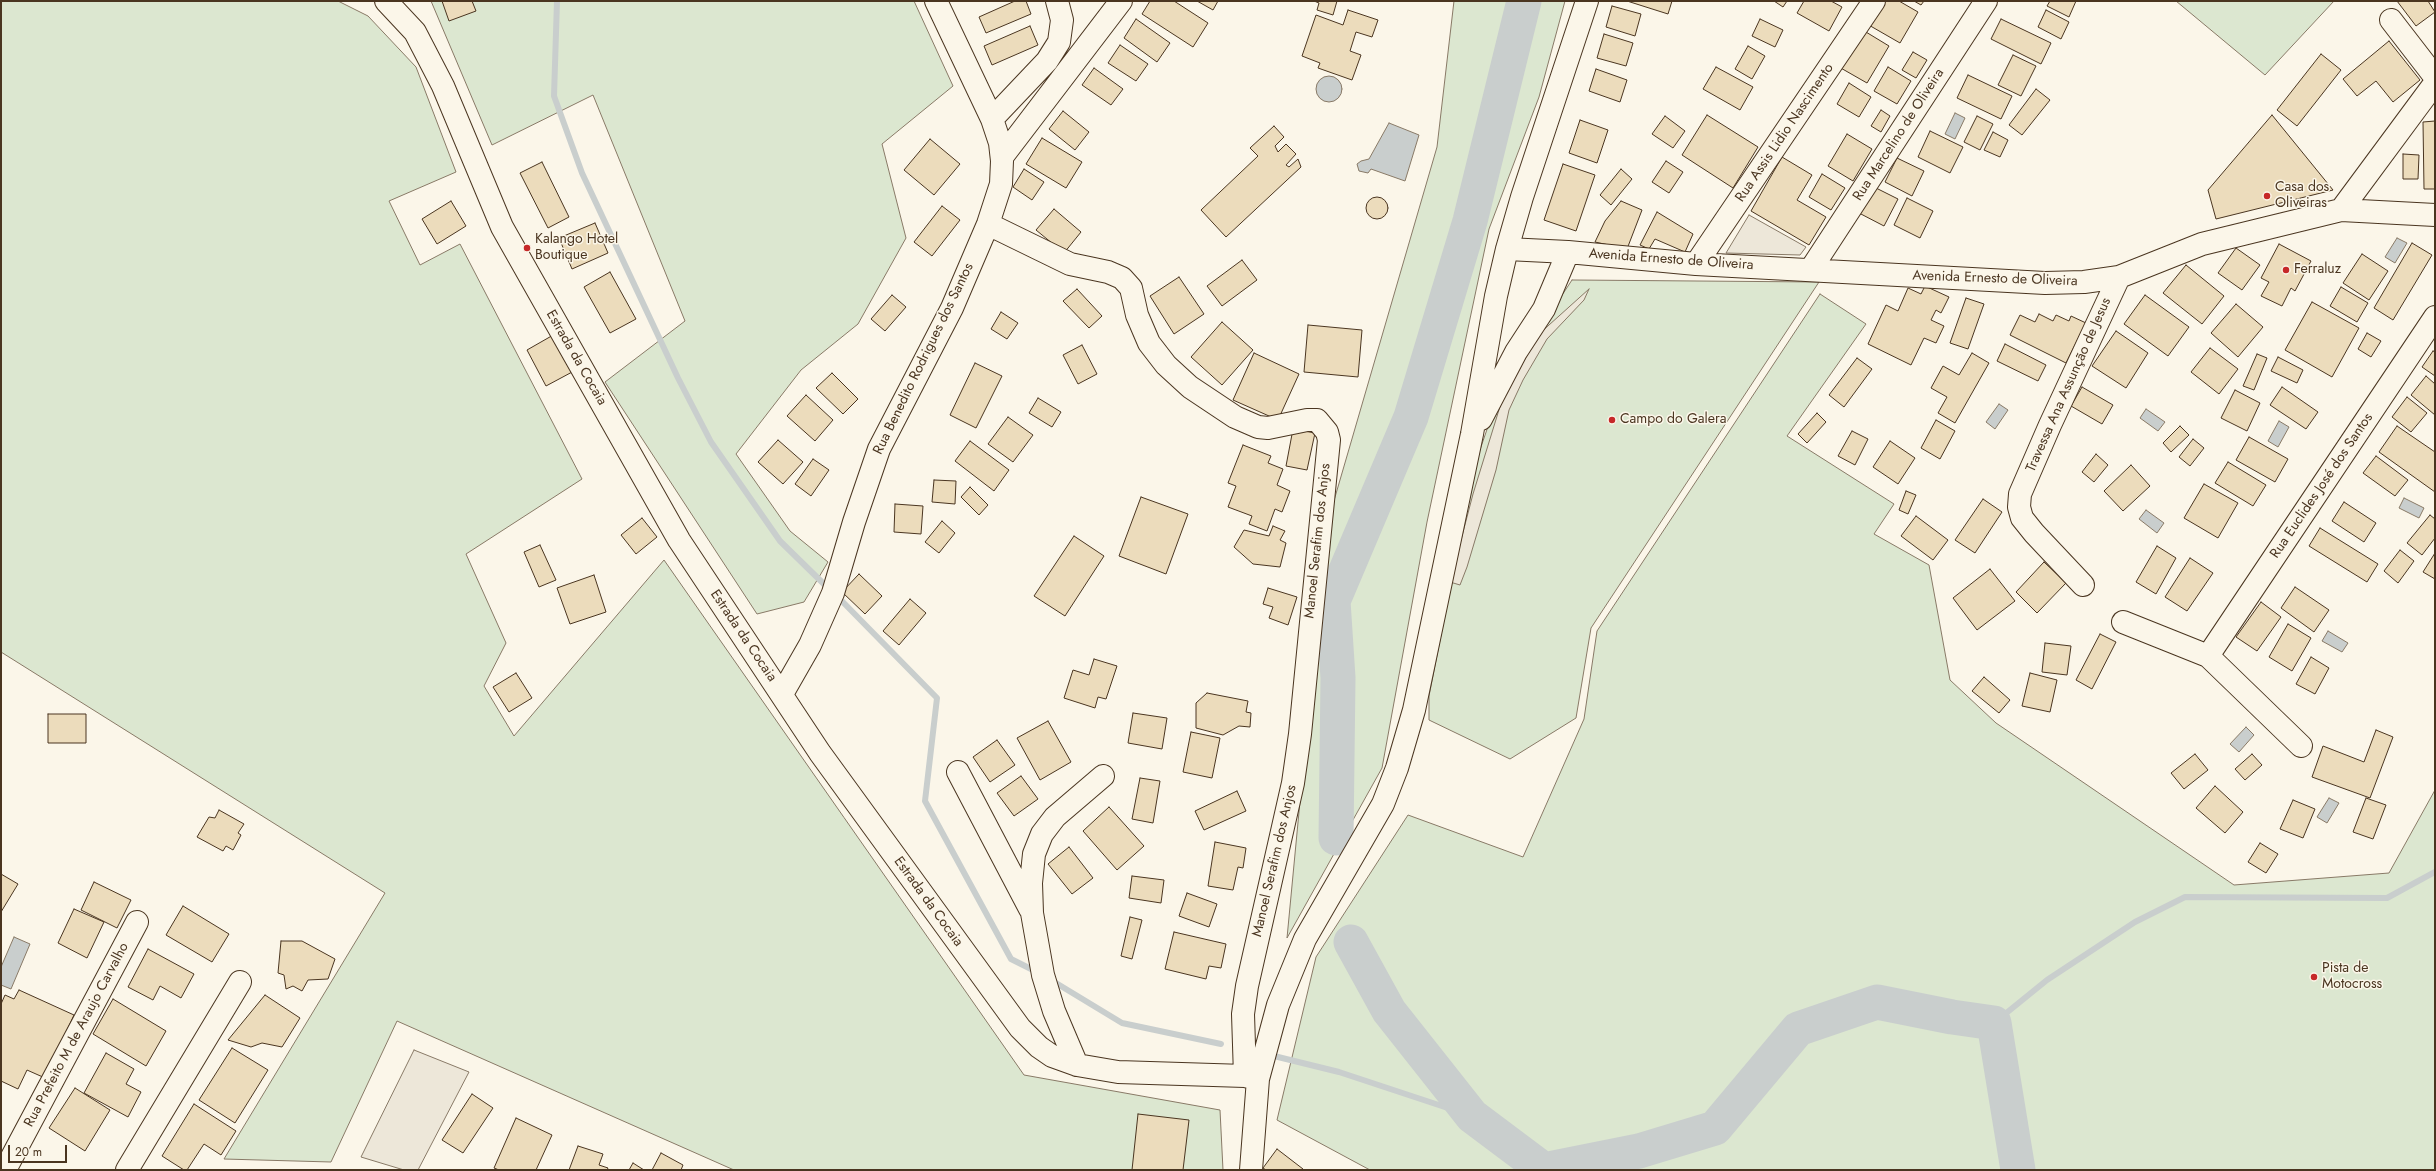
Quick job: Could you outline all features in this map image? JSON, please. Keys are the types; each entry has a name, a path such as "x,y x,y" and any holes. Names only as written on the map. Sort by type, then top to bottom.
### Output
{"street":[{"name":"Estrada da Cocaia","path":"387,1 415,32 443,86 502,227 679,540 820,753 1020,1028 1039,1047 1052,1056 1077,1065 1118,1072 1252,1077"},
{"name":"Rua Benedito Rodrigues dos Santos","path":"782,694 810,645 833,592 854,522 879,450 952,308 988,224 1001,184 1002,157 1000,143 992,119 936,1"},
{"path":"992,119 1047,61 1058,42 1062,20 1057,1"},
{"path":"1002,157 1120,1"},
{"path":"1251,1170 1252,1077 1278,1005 1305,939 1383,804 1397,768 1414,710 1472,434 1496,296 1507,249 1522,197 1587,1"},
{"name":"Rua Assis Lidio Nascimento","path":"1696,264 1874,1"},
{"name":"Rua Marcelino de Oliveira","path":"1811,269 1986,1"},
{"path":"2391,20 2435,78"},
{"path":"2341,210 2435,83"},
{"name":"Avenida Ernesto de Oliveira","path":"1507,249 1568,252 1696,264 1811,269 2045,283 2084,282 2118,277 2202,244 2341,210 2435,215"},
{"name":"Manoel Serafim dos Anjos","path":"988,224 1070,264 1108,272 1122,278 1131,288 1137,315 1149,343 1166,365 1190,387 1235,417 1258,427 1268,428 1307,420 1317,420 1327,432 1329,440 1300,734 1292,790 1247,986 1243,1014 1252,1077"},
{"name":"Avenida Ernesto de Oliveira","path":"1472,434 1516,352 1544,309 1568,252"},
{"name":"Travessa Ana Assunção de Jesus","path":"2083,585 2022,518 2019,508 2020,494 2118,277"},
{"name":"Rua Euclides José dos Santos","path":"2208,656 2435,317"},
{"path":"2123,622 2208,656 2302,746"},
{"path":"958,772 1032,913"},
{"path":"1077,1065 1054,1011 1043,975 1032,913 1031,883 1034,854 1042,834 1055,817 1103,776"},
{"name":"Rua Prefeito M de Araujo Carvalho","path":"5,1169 138,922"},
{"path":"127,1170 240,982"}],"green space":[{"path":"1,1 338,1 368,16 416,67 456,172 389,201 420,265 460,244 582,479 466,554 506,643 484,686 514,736 664,560 1024,1075 1220,1110 1223,1170 734,1170 397,1021 331,1162 224,1159 385,893 1,652"},
{"path":"431,1 914,1 953,86 882,144 906,238 858,324 801,370 736,454 790,531 828,562 804,602 757,614 605,382 685,321 593,95 492,145"},
{"path":"1454,1 1565,1 1539,97 1489,229 1427,522 1382,768 1287,938 1326,528 1437,147"},
{"path":"2176,1 2334,1 2265,75"},
{"path":"1572,280 1819,282 1591,628 1576,718 1510,759 1429,720 1429,696 1474,467 1502,386"},
{"path":"1820,294 1866,324 1787,436 1894,504 1874,534 1929,565 1950,680 1996,723 2234,885 2389,873 2435,790 2435,1170 1370,1170 1277,1120 1316,957 1408,815 1523,857 1584,719 1597,631"}],"shaded area":[{"path":"1329,76 1338,80 1342,89 1338,98 1329,102 1320,98 1316,89 1320,80"},
{"path":"1955,113 1965,118 1955,139 1945,134"},
{"path":"1389,123 1419,135 1405,181 1371,169 1368,173 1359,171 1357,164 1361,161 1369,159"},
{"path":"1749,215 1806,247 1800,255 1726,253"},
{"path":"2397,238 2407,243 2395,263 2385,257"},
{"path":"1589,289 1584,300 1547,339 1523,380 1509,410 1496,470 1467,567 1460,585 1450,582 1473,494 1502,400 1539,334"},
{"path":"1999,404 2008,410 1995,429 1986,422"},
{"path":"2146,409 2165,422 2158,431 2140,418"},
{"path":"2279,421 2289,427 2278,447 2268,441"},
{"path":"2404,498 2424,508 2419,518 2399,508"},
{"path":"2146,510 2164,523 2157,533 2139,519"},
{"path":"2328,631 2348,643 2342,652 2322,641"},
{"path":"2246,727 2254,735 2239,752 2230,744"},
{"path":"2329,798 2339,803 2327,823 2317,817"},
{"path":"14,937 30,944 11,989 1,985 1,967"},
{"path":"414,1050 469,1072 418,1170 404,1170 361,1157"}],"building":[{"path":"442,1 472,1 476,11 449,21"},
{"path":"1015,1 1026,1 1031,14 986,33 979,17"},
{"path":"1150,1 1174,1 1208,23 1193,47 1142,14"},
{"path":"1197,1 1218,1 1213,10"},
{"path":"1314,1 1337,1 1333,15 1317,10 1319,3"},
{"path":"1627,1 1672,1 1668,14"},
{"path":"1774,1 1787,1 1783,7"},
{"path":"1804,1 1831,1 1842,7 1829,31 1797,13"},
{"path":"1880,1 1899,1 1918,12 1900,43 1867,24"},
{"path":"1914,1 1924,1 1921,5"},
{"path":"2050,1 2076,1 2069,17 2047,6"},
{"path":"2397,1 2428,1 2435,12 2416,26"},
{"path":"1612,6 1641,14 1635,36 1606,27"},
{"path":"1348,10 1378,20 1372,37 1356,32 1350,51 1361,55 1352,80 1318,68 1320,63 1302,56 1316,15 1343,25"},
{"path":"2046,10 2069,22 2061,39 2038,27"},
{"path":"1136,19 1170,43 1157,62 1124,38"},
{"path":"1760,19 1783,30 1775,47 1752,36"},
{"path":"2001,19 2051,43 2041,64 1991,39"},
{"path":"1030,26 1038,45 992,65 984,46"},
{"path":"1861,29 1889,46 1867,83 1839,67"},
{"path":"1604,34 1633,43 1626,66 1597,58"},
{"path":"2389,41 2420,80 2393,102 2376,81 2357,96 2343,79"},
{"path":"1120,45 1148,64 1136,81 1108,63"},
{"path":"1748,46 1765,56 1752,79 1735,69"},
{"path":"1913,52 1927,60 1916,78 1902,70"},
{"path":"2321,54 2341,70 2297,126 2277,110"},
{"path":"2013,55 2036,66 2021,96 1998,85"},
{"path":"1716,67 1753,87 1740,110 1703,89"},
{"path":"1888,67 1911,81 1897,104 1874,91"},
{"path":"1094,68 1123,89 1111,105 1082,85"},
{"path":"1596,69 1627,80 1620,102 1589,91"},
{"path":"1968,75 2012,96 2001,119 1957,98"},
{"path":"1849,83 1871,97 1859,117 1837,104"},
{"path":"2036,89 2050,100 2022,135 2009,125"},
{"path":"1881,110 1890,116 1881,132 1871,126"},
{"path":"1063,111 1089,132 1075,150 1049,129"},
{"path":"1707,115 1758,147 1733,188 1682,155"},
{"path":"2272,115 2333,190 2216,219 2208,190"},
{"path":"1665,116 1685,131 1673,148 1652,134"},
{"path":"1977,116 1993,124 1980,150 1964,142"},
{"path":"1580,120 1608,130 1597,163 1569,153"},
{"path":"2435,121 2435,189 2424,189 2423,122"},
{"path":"1274,126 1284,137 1275,146 1278,152 1286,144 1296,154 1286,165 1289,167 1298,159 1301,167 1226,237 1201,210 1258,156 1250,148"},
{"path":"1930,131 1963,147 1950,173 1918,157"},
{"path":"1993,132 2008,140 2000,157 1984,150"},
{"path":"1847,134 1872,149 1853,181 1828,166"},
{"path":"1042,138 1082,162 1066,188 1026,164"},
{"path":"930,139 960,164 934,195 904,170"},
{"path":"2403,154 2419,155 2418,179 2403,179"},
{"path":"1782,157 1812,175 1797,200 1826,217 1809,245 1751,211"},
{"path":"1897,158 1924,171 1912,196 1885,182"},
{"path":"1666,161 1683,172 1669,193 1652,182"},
{"path":"542,162 569,217 548,228 520,173"},
{"path":"1563,164 1595,175 1576,231 1544,220"},
{"path":"1024,169 1044,182 1032,200 1013,187"},
{"path":"1621,169 1632,179 1611,205 1600,195"},
{"path":"1822,174 1845,188 1831,210 1809,197"},
{"path":"1872,186 1898,199 1884,226 1859,213"},
{"path":"1377,197 1385,200 1388,208 1385,216 1377,219 1369,216 1366,208 1369,200"},
{"path":"1907,198 1933,211 1920,238 1894,225"},
{"path":"451,201 466,226 437,244 422,219"},
{"path":"1621,201 1642,210 1627,249 1595,242 1605,221"},
{"path":"942,206 960,220 932,256 914,242"},
{"path":"1054,209 1081,232 1064,253 1036,230"},
{"path":"1657,212 1693,234 1685,252 1655,239 1649,249 1640,245"},
{"path":"595,223 608,253 572,269 559,238"},
{"path":"2412,243 2432,255 2393,320 2374,308"},
{"name":"Ferraluz","path":"2279,244 2311,261 2295,291 2291,288 2282,306 2261,296 2269,282 2261,278"},
{"path":"2236,248 2260,265 2242,290 2218,273"},
{"path":"2362,254 2388,271 2369,300 2343,283"},
{"path":"1242,260 1257,280 1222,306 1207,286"},
{"path":"2186,265 2224,296 2202,324 2163,293"},
{"path":"610,272 636,319 610,333 584,287"},
{"path":"1179,277 1204,314 1174,334 1150,296"},
{"path":"1925,286 1949,297 1941,313 1936,310 1931,320 1944,326 1936,343 1924,338 1911,365 1868,344 1886,305 1898,311 1908,288 1921,294"},
{"path":"2341,287 2368,303 2357,322 2330,306"},
{"path":"1077,289 1102,316 1089,328 1063,301"},
{"path":"892,295 906,307 885,331 871,319"},
{"path":"2145,295 2189,327 2168,356 2124,324"},
{"path":"1966,298 1984,304 1968,349 1950,343"},
{"path":"2312,302 2359,328 2332,377 2285,350"},
{"path":"2236,304 2263,327 2238,357 2211,333"},
{"path":"1001,312 1018,323 1007,339 991,329"},
{"path":"2039,314 2053,321 2056,315 2069,321 2071,316 2086,323 2066,363 2010,335 2020,315 2035,322"},
{"path":"1222,322 1253,350 1222,385 1191,357"},
{"path":"1308,325 1362,330 1358,377 1304,372"},
{"path":"2116,331 2148,353 2126,388 2092,366"},
{"path":"2367,333 2381,341 2371,357 2358,349"},
{"path":"555,334 574,371 546,386 527,350"},
{"path":"2005,344 2046,365 2038,381 1997,361"},
{"path":"1082,345 1097,374 1078,384 1063,355"},
{"path":"2210,348 2238,369 2219,394 2191,372"},
{"path":"2433,351 2435,352 2435,376 2422,367"},
{"path":"1254,353 1299,374 1278,420 1233,400"},
{"path":"1972,353 1989,363 1955,423 1938,413 1947,397 1931,388 1943,366 1959,375"},
{"path":"2257,354 2267,358 2254,390 2243,386"},
{"path":"2278,357 2303,370 2297,383 2271,371"},
{"path":"1857,358 1872,369 1844,407 1829,395"},
{"path":"975,363 1002,376 976,428 950,415"},
{"path":"832,373 858,399 843,414 816,388"},
{"path":"2426,376 2435,384 2435,415 2411,395"},
{"path":"2082,387 2113,405 2102,424 2071,406"},
{"path":"2282,387 2318,412 2306,429 2270,405"},
{"path":"2235,390 2260,403 2247,431 2221,418"},
{"path":"806,395 833,420 815,441 787,416"},
{"path":"2407,397 2427,413 2411,432 2392,417"},
{"path":"1038,398 1061,412 1052,427 1029,413"},
{"path":"1817,413 1826,422 1807,443 1798,434"},
{"path":"1008,417 1033,435 1013,462 988,444"},
{"path":"1936,420 1955,431 1940,459 1921,448"},
{"path":"2180,426 2189,435 2171,452 2163,443"},
{"path":"2397,426 2435,452 2435,492 2379,452"},
{"path":"1293,429 1315,433 1307,470 1286,466"},
{"path":"1852,431 1868,439 1855,465 1838,456"},
{"path":"2249,437 2288,459 2275,482 2236,460"},
{"path":"2193,439 2204,448 2190,466 2179,457"},
{"path":"778,440 803,462 783,484 758,462"},
{"path":"970,441 1009,470 994,491 955,461"},
{"path":"1890,441 1915,458 1898,484 1873,467"},
{"path":"1243,445 1271,456 1268,463 1283,469 1277,485 1290,491 1282,512 1275,509 1267,531 1249,524 1252,516 1228,507 1236,486 1228,483"},
{"path":"2096,454 2108,465 2094,482 2082,472"},
{"path":"2376,456 2408,480 2395,496 2363,473"},
{"path":"813,459 829,470 811,496 795,484"},
{"path":"2228,462 2266,485 2253,506 2215,483"},
{"path":"2131,465 2150,486 2123,511 2104,491"},
{"path":"934,480 956,481 955,504 932,502"},
{"path":"2204,484 2238,503 2218,538 2184,518"},
{"path":"970,487 988,505 979,515 961,497"},
{"path":"1906,491 1916,495 1908,514 1899,510"},
{"path":"1141,497 1188,514 1166,574 1119,556"},
{"path":"1983,499 2002,512 1975,553 1955,540"},
{"path":"2344,502 2376,523 2364,542 2332,521"},
{"path":"895,504 923,506 921,534 894,532"},
{"path":"2430,515 2435,519 2435,538 2422,555 2407,543"},
{"path":"1916,516 1948,540 1933,560 1901,536"},
{"path":"642,518 657,537 636,554 621,535"},
{"path":"942,521 955,533 939,553 925,542"},
{"path":"1273,526 1285,531 1280,540 1286,543 1280,567 1253,564 1234,547 1244,530 1269,536"},
{"path":"2320,528 2378,564 2367,582 2309,546"},
{"path":"1074,536 1104,556 1065,616 1034,596"},
{"path":"540,545 556,580 539,587 524,552"},
{"path":"2157,546 2176,558 2156,594 2136,582"},
{"path":"2400,550 2414,561 2398,583 2384,571"},
{"path":"2435,553 2435,579 2423,572"},
{"path":"2190,558 2213,573 2187,611 2165,597"},
{"path":"2044,562 2066,583 2037,613 2016,592"},
{"path":"1990,569 2015,601 1977,630 1953,598"},
{"path":"859,574 882,596 865,614 842,592"},
{"path":"594,575 606,612 570,624 557,588"},
{"path":"2295,587 2329,610 2314,632 2281,608"},
{"path":"1268,588 1297,597 1288,625 1269,618 1273,607 1263,604"},
{"path":"910,599 926,613 899,645 883,631"},
{"path":"2261,602 2281,617 2257,651 2236,637"},
{"path":"2288,624 2311,638 2292,671 2269,657"},
{"path":"2100,634 2116,642 2092,689 2076,680"},
{"path":"2045,643 2071,646 2067,675 2042,672"},
{"path":"2311,657 2329,668 2315,694 2296,684"},
{"path":"1094,659 1117,666 1106,699 1098,697 1095,708 1064,698 1073,670 1089,675"},
{"path":"516,673 532,698 509,712 493,687"},
{"path":"2030,673 2057,680 2050,712 2022,706"},
{"path":"1984,677 2010,700 1999,713 1972,691"},
{"path":"1207,693 1248,701 1246,712 1251,713 1250,727 1239,726 1223,735 1196,728 1196,703"},
{"path":"1133,713 1167,718 1162,749 1128,743"},
{"path":"48,714 86,714 86,743 48,743"},
{"path":"1048,721 1071,762 1040,780 1017,738"},
{"path":"2376,730 2393,737 2370,798 2312,777 2323,746 2364,762"},
{"path":"1191,732 1220,738 1212,778 1183,772"},
{"path":"997,740 1015,765 990,782 973,757"},
{"path":"2195,754 2208,770 2184,789 2171,773"},
{"path":"2252,754 2262,765 2245,780 2235,769"},
{"path":"1021,776 1038,799 1014,816 997,793"},
{"path":"1140,778 1160,781 1153,823 1132,819"},
{"path":"2215,786 2243,812 2225,833 2196,808"},
{"path":"1237,791 1246,811 1204,830 1195,811"},
{"path":"2366,798 2386,805 2373,839 2353,832"},
{"path":"2293,800 2315,809 2303,838 2280,829"},
{"path":"1109,807 1144,846 1117,870 1083,831"},
{"path":"219,810 244,824 238,833 241,835 233,850 226,846 223,851 197,837 209,817 215,818"},
{"path":"1215,842 1246,848 1243,868 1238,867 1233,890 1208,886"},
{"path":"2260,843 2278,854 2266,873 2248,862"},
{"path":"1069,847 1093,878 1072,894 1048,864"},
{"path":"1,874 18,884 1,912"},
{"path":"1132,876 1164,880 1161,903 1129,898"},
{"path":"94,882 131,900 117,928 81,910"},
{"path":"1187,893 1217,904 1209,927 1179,916"},
{"path":"183,906 229,934 212,962 166,935"},
{"path":"74,909 104,922 87,958 58,943"},
{"path":"1130,917 1142,920 1132,959 1121,956"},
{"path":"1174,932 1226,944 1221,968 1209,966 1206,979 1165,969"},
{"path":"281,941 302,941 335,959 328,979 308,980 302,991 293,986 286,989 284,975 278,973"},
{"path":"148,949 194,974 181,998 160,986 153,1000 128,987"},
{"path":"19,990 74,1015 45,1078 27,1070 18,1089 1,1081 1,1004 5,995 14,999"},
{"path":"265,995 300,1018 282,1047 262,1043 251,1047 228,1040"},
{"path":"113,999 166,1031 146,1066 93,1034"},
{"path":"232,1048 268,1070 235,1123 199,1100"},
{"path":"106,1053 134,1069 126,1084 141,1092 128,1117 84,1093"},
{"path":"75,1088 110,1110 85,1151 49,1128"},
{"path":"472,1094 493,1108 463,1153 442,1140"},
{"path":"194,1104 236,1131 221,1155 204,1144 187,1170 184,1170 162,1156"},
{"path":"1138,1114 1189,1120 1183,1170 1132,1170"},
{"path":"516,1118 552,1135 536,1170 499,1170 494,1168"},
{"path":"578,1146 603,1154 599,1165 608,1168 607,1170 569,1170"},
{"path":"1277,1149 1303,1169 1266,1170 1263,1168"},
{"path":"661,1153 683,1165 681,1170 652,1170"},
{"path":"633,1163 644,1170 629,1170"}],"waterway":[{"path":"557,1 554,96 582,173 678,378 711,442 780,541 829,589"},
{"path":"1336,838 1338,678 1333,601 1411,417 1470,221 1524,1"},
{"path":"836,595 937,698 925,801 1011,959 1037,972"},
{"path":"1994,1023 2047,980 2135,922 2185,897 2387,898 2435,872"},
{"path":"1351,942 1389,1011 1472,1116 1544,1170 1639,1151 1715,1128 1798,1029 1877,1002 1952,1017 1994,1023 2018,1170"},
{"path":"1051,980 1122,1023 1221,1044"},
{"path":"1274,1056 1339,1072 1472,1116"}],"place":[{"name":"Casa dos Oliveiras","path":"2267,196"},
{"name":"Kalango Hotel Boutique","path":"527,248"},
{"name":"Ferraluz","path":"2286,270"},
{"name":"Campo do Galera","path":"1612,420"},
{"name":"Pista de Motocross","path":"2314,977"}]}
